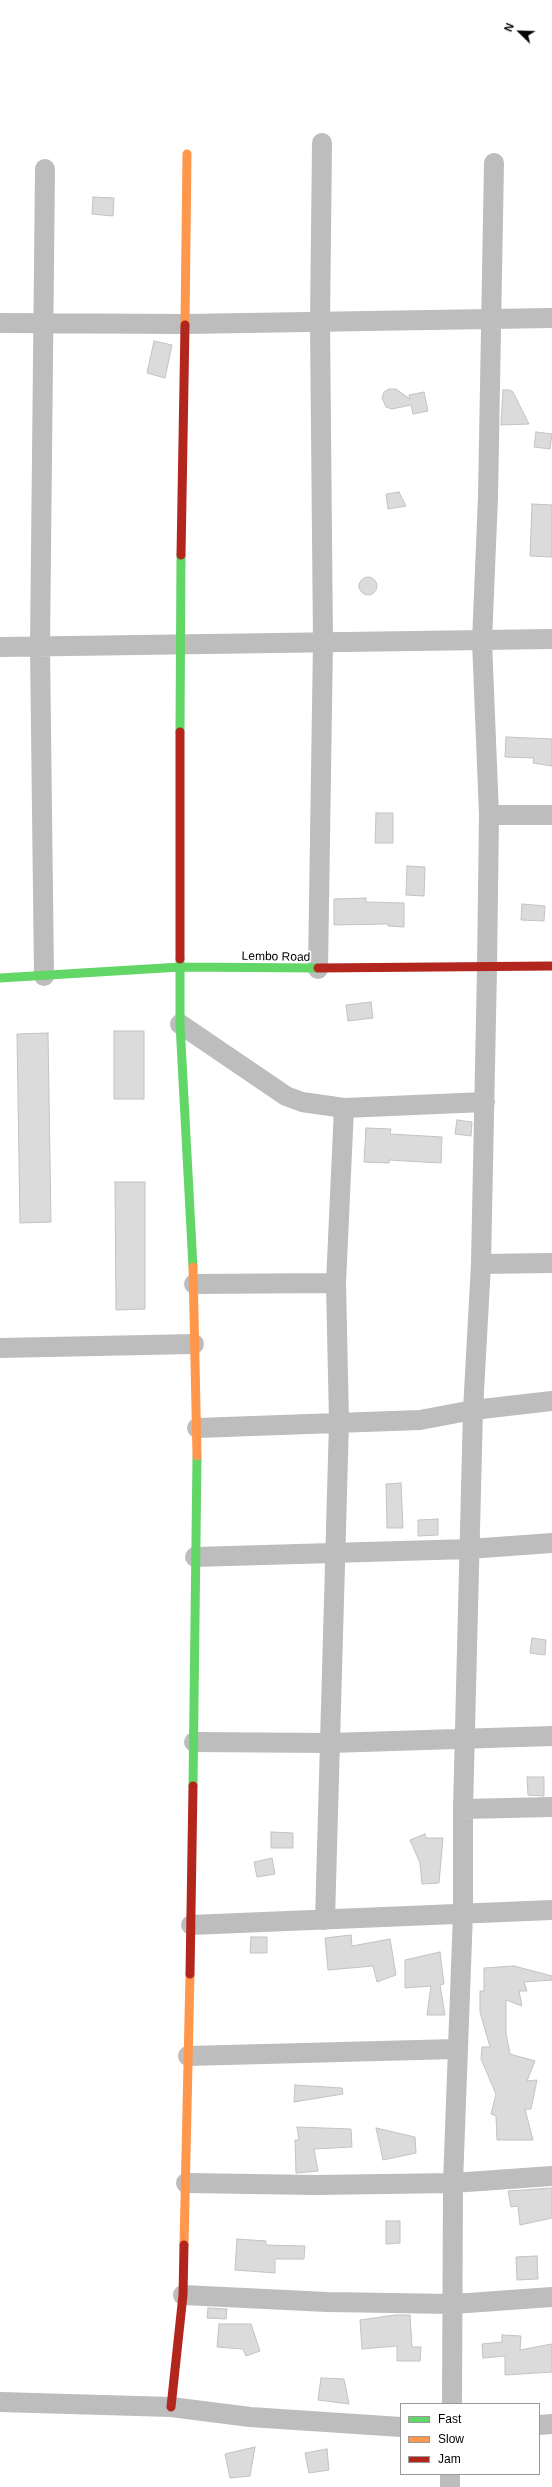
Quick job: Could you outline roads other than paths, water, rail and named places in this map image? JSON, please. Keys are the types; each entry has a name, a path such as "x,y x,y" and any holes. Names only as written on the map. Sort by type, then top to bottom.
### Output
{"street":[{"path":"318,969 323,642 320,322 322,143"},
{"path":"171,2407 183,2295 186,2183 194,1742 197,1428 194,1344 194,1284 180,1024 180,646 187,154"},
{"path":"452,2403 454,2304 453,2183 456,2049 463,1913 463,1809 469,1549 473,1410 481,1264 487,968 489,815 482,641 488,497 490,318 494,163"},
{"path":"44,976 40,646 42,323 45,169"},
{"path":"0,323 185,324 552,318"},
{"path":"0,647 180,646 323,642 552,639"},
{"path":"489,815 552,815"},
{"name":"Lembo Road","path":"0,978 180,966 318,969 552,966"},
{"path":"180,1024 286,1096 302,1102 344,1108 484,1102"},
{"path":"325,1920 339,1422 336,1283 344,1108"},
{"path":"481,1264 552,1263"},
{"path":"194,1284 336,1283"},
{"path":"0,1348 194,1344"},
{"path":"197,1428 420,1420 473,1410 552,1401"},
{"path":"195,1557 469,1549 552,1543"},
{"path":"194,1742 330,1743 552,1736"},
{"path":"463,1809 552,1806"},
{"path":"191,1925 552,1910"},
{"path":"188,2056 456,2049"},
{"path":"186,2183 316,2185 453,2183 552,2176"},
{"path":"183,2295 327,2302 454,2304 552,2297"},
{"path":"0,2402 171,2407 250,2417 400,2427"},
{"path":"540,2425 552,2424"},
{"path":"450,2475 450,2487"}]}
